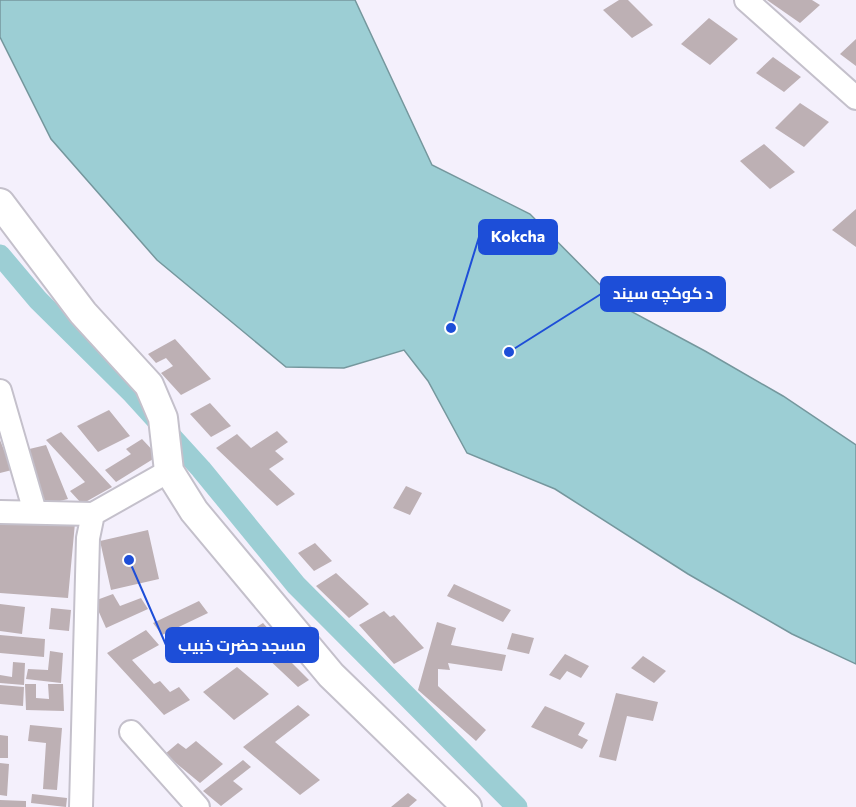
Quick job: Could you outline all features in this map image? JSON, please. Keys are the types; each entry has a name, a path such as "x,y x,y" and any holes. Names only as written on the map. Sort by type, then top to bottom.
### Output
{"street":[{"path":"746,0 856,98"},
{"path":"0,203 82,313 149,385 164,418 169,471 194,511 331,675 467,807"},
{"path":"0,391 35,512"},
{"path":"0,512 93,514 169,471"},
{"path":"81,807 88,538 93,514"},
{"path":"131,732 198,807"}],"water":[{"path":"0,0 355,0 432,165 530,214 621,306 783,396 856,445 856,664 792,634 688,574 555,489 467,453 428,381 404,350 344,368 286,367 157,260 51,139 0,37"}],"building":[{"path":"619,0 628,0 653,25 632,38 603,10"},
{"path":"767,0 812,0 820,5 800,23"},
{"path":"709,18 738,39 710,65 681,44"},
{"path":"856,39 856,66 840,54"},
{"path":"773,57 801,77 784,92 756,73"},
{"path":"800,103 829,122 804,147 775,128"},
{"path":"764,144 795,172 770,189 740,161"},
{"path":"856,209 856,247 832,230"},
{"path":"175,339 211,379 181,395 161,373 173,366 166,358 156,363 148,354"},
{"path":"210,403 231,426 211,437 190,414"},
{"path":"109,410 130,436 98,452 77,426"},
{"path":"277,431 288,442 275,451 284,459 269,469 295,494 277,506 216,448 237,434 251,448"},
{"path":"61,432 112,487 82,504 70,491 85,482 46,440"},
{"path":"142,439 158,456 116,482 105,470 131,454 126,449"},
{"path":"0,440 12,470 0,473"},
{"path":"46,445 68,499 43,505 21,451"},
{"path":"406,486 422,493 410,515 393,508"},
{"path":"0,519 75,523 68,598 0,593"},
{"path":"148,530 159,579 111,590 100,541"},
{"path":"315,543 332,561 314,571 298,553"},
{"path":"336,573 369,604 349,618 316,586"},
{"path":"454,584 511,610 503,622 447,596"},
{"path":"113,594 120,606 141,598 148,609 106,628 94,601"},
{"path":"199,601 208,613 162,635 153,623"},
{"path":"0,604 25,607 22,634 0,631"},
{"path":"51,608 71,610 69,631 49,629"},
{"path":"384,611 390,617 394,615 424,648 394,664 359,625"},
{"path":"437,622 456,628 451,645 506,655 502,671 448,663 450,670 438,669 438,686 486,730 476,741 418,690"},
{"path":"263,623 272,633 249,647 240,638"},
{"path":"146,630 159,645 132,660 154,684 160,681 170,692 179,687 190,700 164,715 107,653"},
{"path":"512,633 534,638 529,654 507,649"},
{"path":"0,635 45,639 44,657 0,653"},
{"path":"268,639 309,680 298,687 265,656 257,661 248,652"},
{"path":"50,651 63,653 61,683 26,679 28,669 48,670"},
{"path":"565,654 589,666 581,678 567,671 560,680 549,675"},
{"path":"643,656 666,671 654,683 631,668"},
{"path":"13,662 25,663 24,685 0,683 0,675 12,677"},
{"path":"237,667 269,694 234,720 203,692"},
{"path":"25,684 36,684 36,698 49,699 48,684 63,684 64,711 26,710"},
{"path":"0,685 24,687 23,706 0,704"},
{"path":"616,693 658,702 653,721 627,716 616,761 599,757"},
{"path":"298,705 310,715 275,742 320,780 300,795 243,747"},
{"path":"545,706 585,723 578,735 588,740 582,749 531,727"},
{"path":"30,725 62,728 57,790 43,789 46,743 28,741"},
{"path":"0,735 8,736 8,758 0,758"},
{"path":"196,741 223,764 200,783 165,754 178,743 186,749"},
{"path":"243,760 251,767 233,781 243,789 221,806 203,791"},
{"path":"0,763 9,764 7,796 0,795"},
{"path":"408,793 417,800 409,807 391,807"},
{"path":"32,794 67,798 66,807 31,803"},
{"path":"0,800 26,801 26,807 0,807"}],"waterway":[{"path":"0,255 38,300 131,392 201,469 296,585 517,807"}],"place":[{"name":"Kokcha","path":"451,328"},
{"name":"د کوکچه سیند","path":"509,352"},
{"name":"مسجد حضرت خبیب","path":"129,560"}]}
